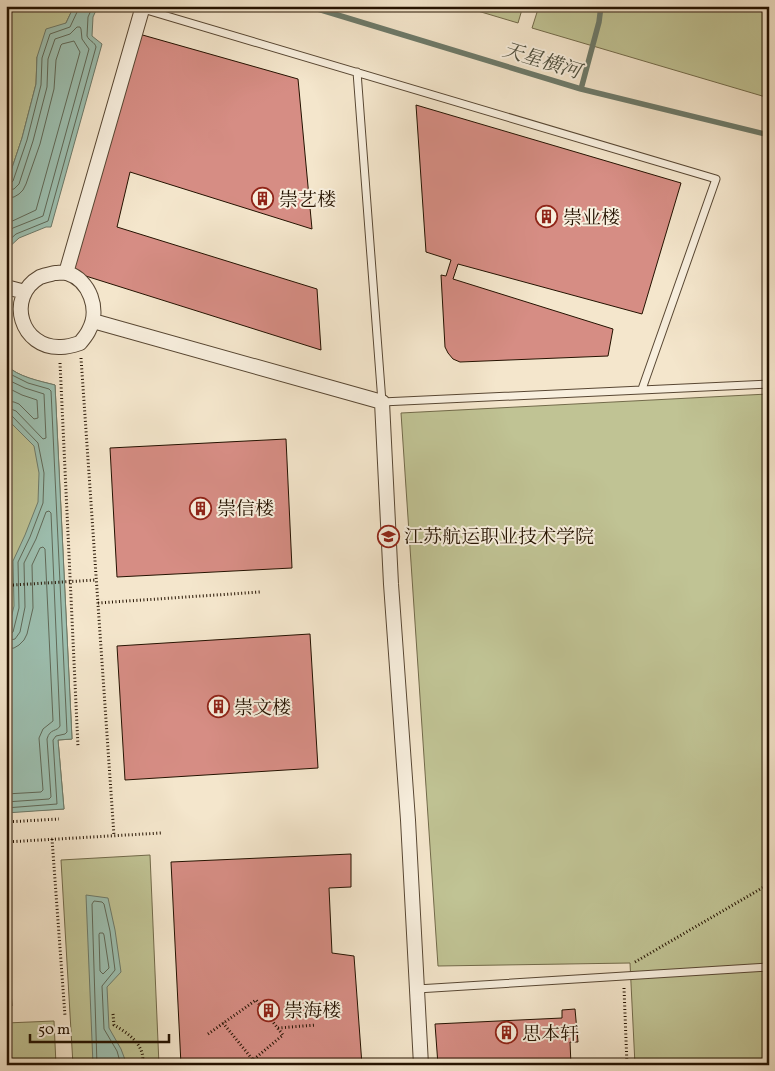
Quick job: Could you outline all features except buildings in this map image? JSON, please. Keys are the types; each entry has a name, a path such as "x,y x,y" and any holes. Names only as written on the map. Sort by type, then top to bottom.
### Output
{"street":[{"path":"66,273 139,7"},
{"path":"66,273 84,284 92,301 94,311 90,329 80,343 60,348 39,342 29,335 23,325 20,303 25,292 42,276 66,273"},
{"path":"6,287 25,292"},
{"path":"92,321 382,402 391,584 408,820 421,1065"}],"lane":[{"path":"139,7 716,179 642,389"},
{"path":"357,72 382,402 769,384"},
{"path":"417,989 769,967"}],"path":[{"path":"80,343 114,836"},
{"path":"60,362 78,747"},
{"path":"6,584 96,580"},
{"path":"98,603 260,592"},
{"path":"6,822 59,819"},
{"path":"6,842 161,833"},
{"path":"52,839 65,1016"},
{"path":"627,1065 623,969 769,884"},
{"path":"208,1034 223,1023 256,1000 283,1035 252,1060 223,1023"},
{"path":"113,1014 114,1025 125,1031 136,1041 141,1052 142,1063 153,1064"},
{"path":"277,1028 316,1025"}],"shaded area":[{"path":"6,6 74,6 66,23 37,57 36,84 22,138 6,186"},
{"path":"461,6 523,6 518,23"},
{"path":"539,6 769,6 769,98 532,28"},
{"path":"6,365 23,376 55,385 72,739 58,740 64,809 6,812"},
{"path":"768,394 769,1065 635,1065 630,963 438,966 401,413"},
{"path":"150,855 159,1065 73,1065 61,860"},
{"path":"54,1021 56,1065 6,1065 6,1023"}],"water":[{"path":"74,6 98,6 93,17 92,36 102,44 51,227 46,227 19,238 6,250 6,186 22,138 36,84 37,57 46,29 66,23"},
{"path":"6,365 23,376 55,385 72,739 58,740 64,809 6,813 6,639 14,606 13,561 38,502 39,473 34,446 6,418"},
{"path":"86,895 108,898 121,972 107,987 109,1028 121,1049 127,1065 93,1065"}],"waterway":[{"name":"天星横河","path":"308,6 581,89 769,135"},
{"path":"581,89 599,22 601,6"}],"place":[{"name":"崇艺楼","path":"263,199"},
{"name":"崇业楼","path":"547,217"},
{"name":"崇信楼","path":"201,508"},
{"name":"江苏航运职业技术学院","path":"388,536"},
{"name":"崇文楼","path":"218,707"},
{"name":"崇海楼","path":"268,1010"},
{"name":"思本轩","path":"506,1033"}]}
